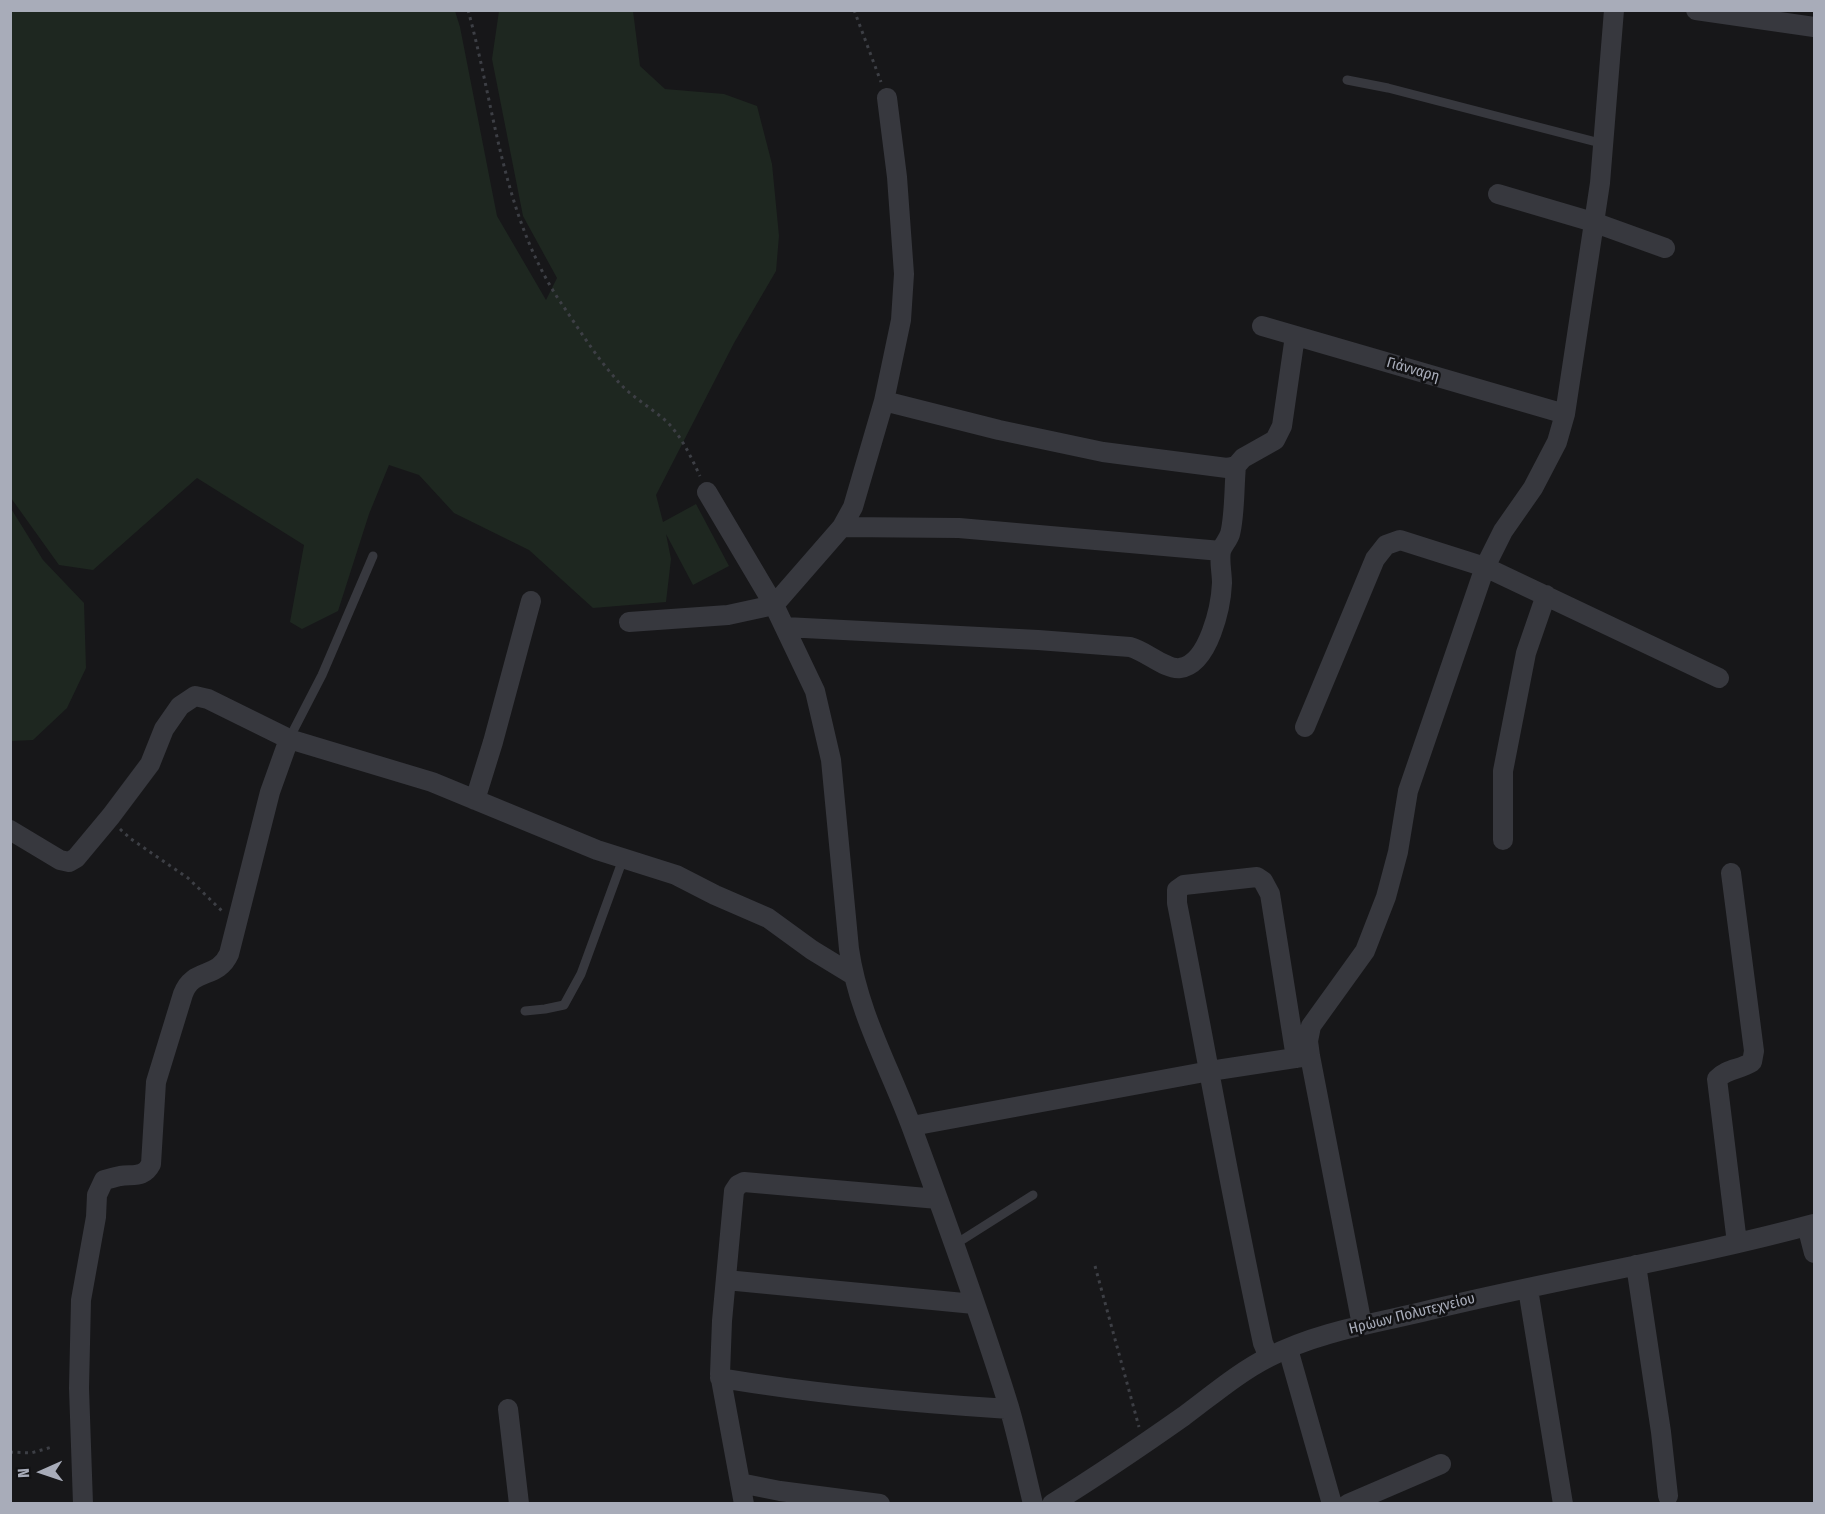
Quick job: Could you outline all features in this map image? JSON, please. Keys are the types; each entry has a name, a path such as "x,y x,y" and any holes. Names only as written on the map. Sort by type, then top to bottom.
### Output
{"street":[{"path":"1303,1057 1311,1026 1365,951 1386,897 1398,852 1408,791 1485,567 1503,531 1533,488 1557,442 1565,414 1604,144 1614,10"},
{"path":"1696,10 1815,27"},
{"path":"629,622 728,615 774,605 842,527 853,507 884,401 901,320 904,274 897,177 886,98"},
{"path":"1498,194 1593,222 1665,248"},
{"name":"Γιάνναρη","path":"1262,326 1565,414"},
{"path":"884,401 999,430 1103,452 1227,468 1236,466 1244,458 1275,440 1279,435 1295,336"},
{"path":"785,627 1130,647 1142,650 1165,665 1179,668 1190,663 1204,648 1215,626 1222,583 1221,551 1230,535 1236,466"},
{"path":"707,492 774,605 815,692 831,760 853,975 860,1000 912,1126 954,1245 1009,1409 1033,1503"},
{"path":"842,527 959,528 1221,551"},
{"path":"1305,727 1375,559 1386,545 1400,540 1485,567 1719,678"},
{"path":"1503,840 1503,771 1526,653 1546,595"},
{"path":"475,800 531,601"},
{"path":"10,830 60,860 69,862 76,858 150,764 164,729 180,706 195,696 208,699 289,739 432,782 622,859 676,875 768,918 812,951 853,975"},
{"path":"83,1503 79,1388 81,1300 96,1217 97,1195 104,1180 142,1175 148,1171 151,1164 156,1082 183,994 186,985 193,978 216,970 224,964 270,792 289,739"},
{"path":"1731,873 1754,1051 1752,1062 1745,1067 1724,1071 1717,1079 1737,1243"},
{"path":"1269,1357 1263,1343 1236,1217 1177,903 1177,890 1184,885 1257,877 1263,881 1270,894 1362,1325"},
{"path":"912,1126 1210,1071 1303,1057"},
{"path":"744,1503 720,1378 722,1321 734,1191 744,1182 938,1199"},
{"path":"1811,1225 1815,1253"},
{"name":"Ηρώων Πολυτεχνείου","path":"1052,1503 1109,1469 1269,1357 1288,1349 1362,1325 1811,1225"},
{"path":"1636,1265 1661,1431 1668,1496"},
{"path":"726,1280 974,1304"},
{"path":"1528,1289 1563,1503"},
{"path":"1288,1349 1332,1503"},
{"path":"720,1378 788,1389 920,1403 1009,1409"},
{"path":"508,1409 519,1503"},
{"path":"1348,1503 1441,1464"},
{"path":"740,1483 780,1491 880,1503"}],"lane":[{"path":"1347,80 1388,88 1604,144"},
{"path":"289,739 322,675 373,556"},
{"path":"525,1011 545,1010 564,1005 581,974 622,859"},
{"path":"954,1245 1033,1195"}],"path":[{"path":"468,10 503,165 516,211 532,252 558,298 616,380 676,433 692,459 707,492"},
{"path":"854,10 886,98"},
{"path":"111,816 131,839 188,878 236,925"},
{"path":"1095,1266 1144,1443"},
{"path":"10,1452 31,1453 52,1447"}],"shaded area":[{"path":"10,11 455,11 497,216 546,300 557,278 523,216 492,59 499,11 633,11 640,66 665,89 724,94 757,106 772,164 779,236 776,271 734,343 656,495 663,522 696,504 729,566 693,585 666,534 671,559 666,602 593,608 529,550 454,513 419,475 389,465 369,514 338,611 302,629 290,622 304,545 197,478 93,570 59,565 11,498"},
{"path":"10,507 43,560 84,603 86,668 67,708 33,740 11,741"}]}
